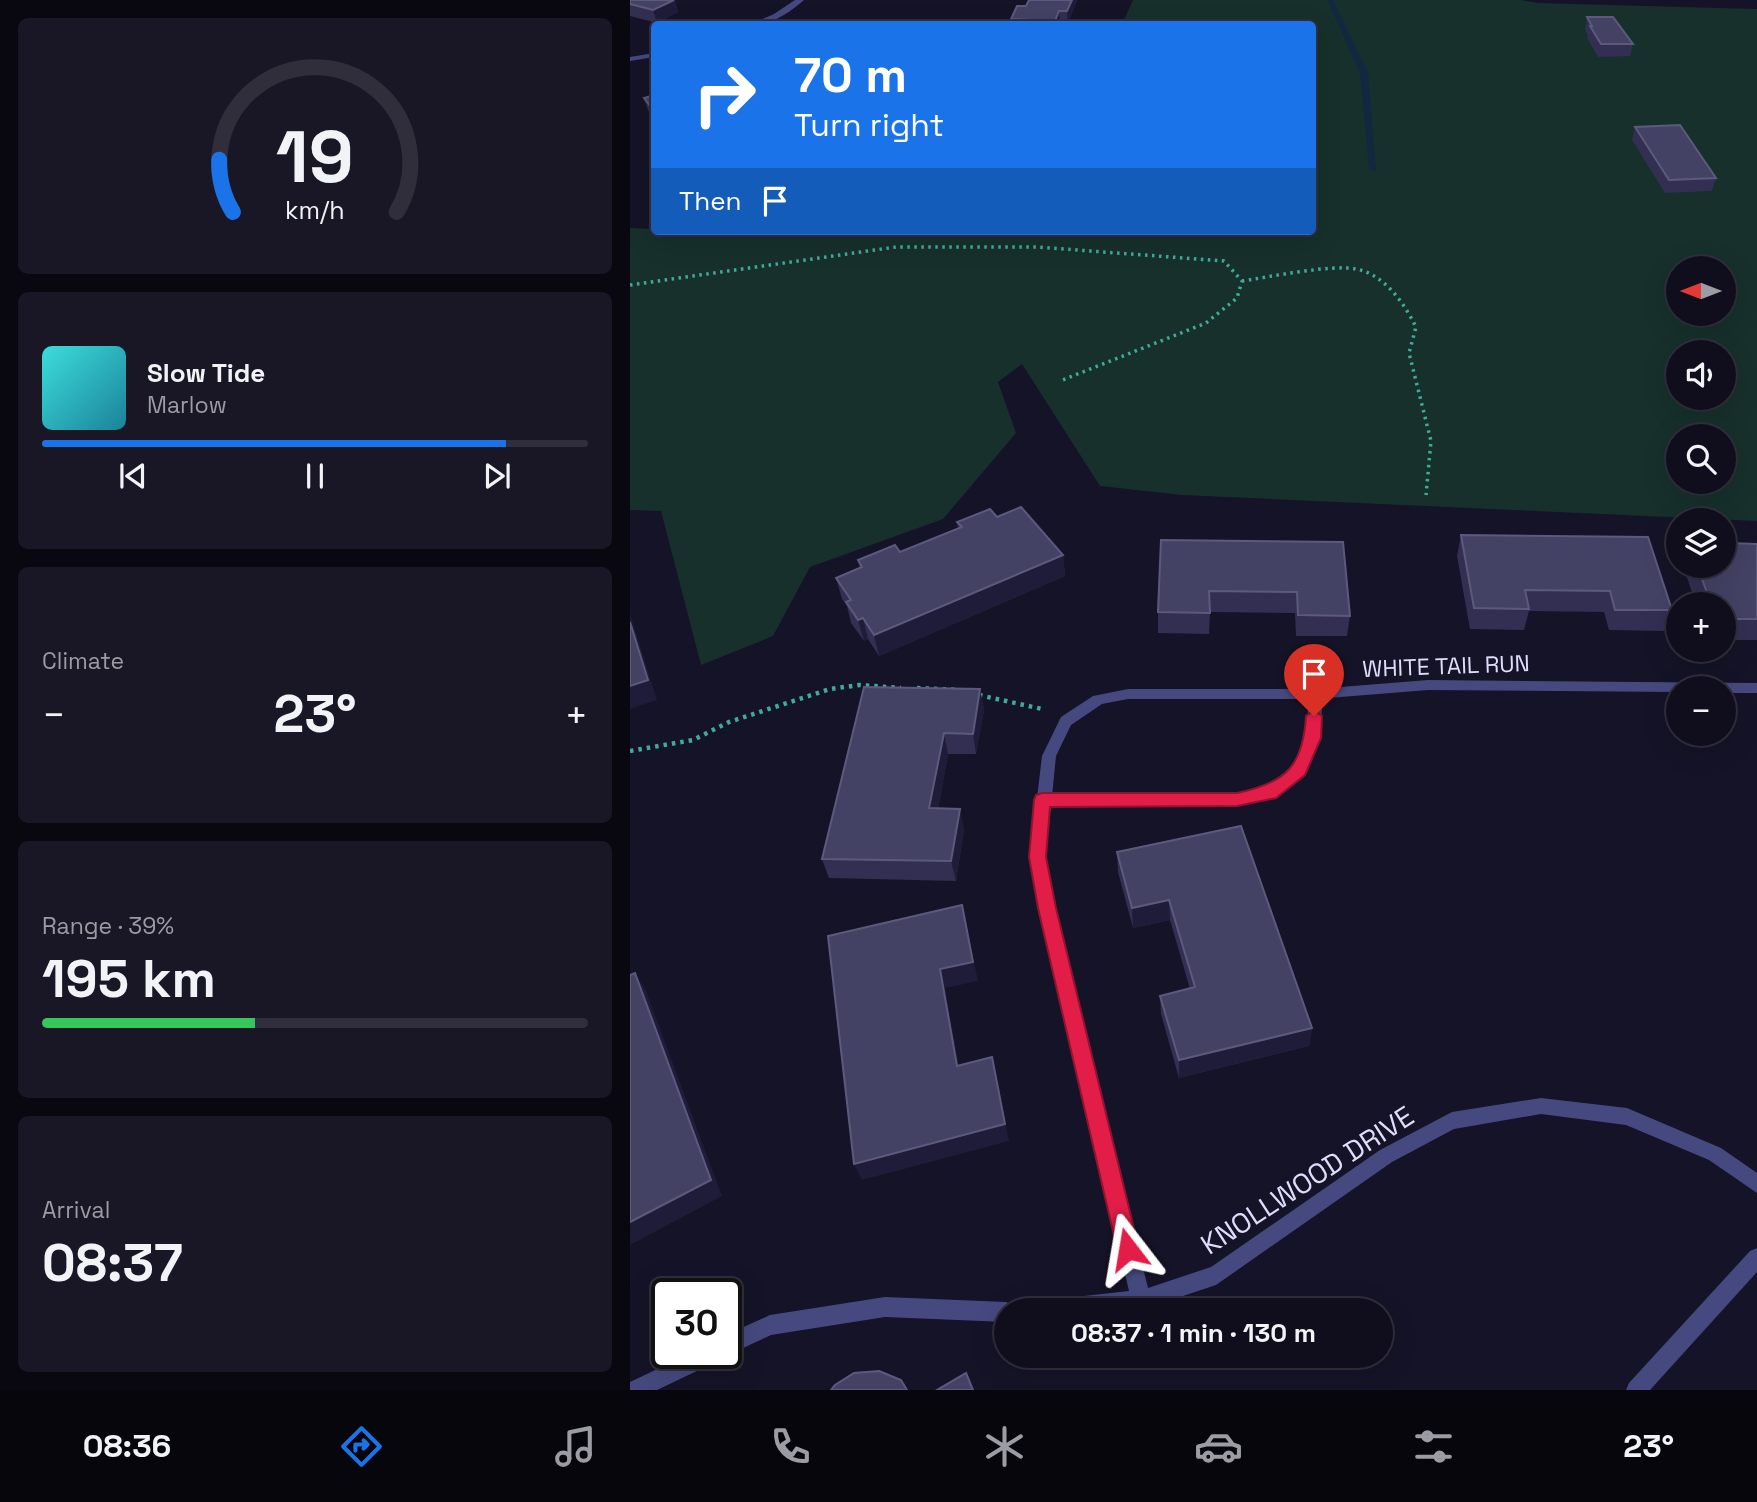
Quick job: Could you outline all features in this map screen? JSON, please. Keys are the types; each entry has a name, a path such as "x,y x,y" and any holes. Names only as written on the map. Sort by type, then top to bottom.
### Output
{"street":[{"path":"763,21 777,16 800,0"},
{"path":"630,59 651,56"},
{"name":"WHITE TAIL RUN","path":"1141,1298 1047,908 1038,857 1042,800 1049,756 1066,721 1098,700 1128,694 1316,694 1428,685 1757,688"},
{"path":"1042,800 1237,800 1270,793 1300,770 1313,738 1316,694"},
{"name":"KNOLLWOOD DRIVE","path":"1147,1298 1216,1275 1387,1156 1452,1121 1541,1106 1627,1117 1715,1154 1757,1184"},
{"path":"1636,1390 1757,1258"},
{"path":"742,1338 770,1325 885,1307 994,1311"},
{"path":"635,1390 679,1369"}],"path":[{"path":"630,285 896,247 1037,247 1224,261 1242,281"},
{"path":"1242,281 1354,268 1374,275 1406,306 1416,327 1409,353 1431,441 1426,495"},
{"path":"1060,382 1206,323 1237,298 1242,281"},
{"path":"630,751 693,740 729,722 830,690 859,685 954,688 1002,702 1046,710"}],"green space":[{"path":"1133,0 1521,0 1538,3 1757,9 1757,521 1736,520 1736,508 1666,508 1666,517 1182,495 1100,486 1022,364 998,382 1016,433 943,519 810,567 773,636 701,665 661,511 630,510 630,228 651,229 651,235 1316,235 1316,21 1123,21"}],"building":[{"path":"630,0 674,0 653,10 630,4"},
{"path":"1029,0 1072,0 1067,11 1059,11 1055,21 1011,19 1017,6 1026,6"},
{"path":"1587,17 1613,17 1633,44 1601,44"},
{"path":"651,96 651,107 644,98"},
{"path":"1680,125 1716,178 1669,180 1635,127"},
{"path":"1021,507 1063,555 874,635 863,618 858,620 846,602 851,600 836,578 862,567 858,560 895,545 900,552 962,527 957,522 990,509 997,517"},
{"path":"1461,535 1648,537 1666,592 1666,610 1615,610 1610,591 1525,590 1529,609 1474,608"},
{"path":"1161,540 1343,542 1350,616 1298,615 1297,592 1209,591 1210,613 1158,612"},
{"path":"1736,543 1757,544 1757,619 1736,619 1736,592 1707,592 1702,578 1736,578"},
{"path":"630,622 648,680 630,686"},
{"path":"864,687 980,689 973,734 944,733 929,808 960,809 951,861 822,859"},
{"path":"1241,826 1312,1028 1179,1060 1160,996 1195,987 1169,900 1132,908 1117,852"},
{"path":"962,905 973,962 940,969 957,1066 992,1057 1005,1124 854,1164 828,936"},
{"path":"635,973 711,1180 630,1222 630,975"},
{"path":"879,1371 901,1380 907,1390 831,1390 854,1373"},
{"path":"966,1373 973,1390 937,1390"}],"waterway":[{"path":"1330,0 1364,73 1373,169"}],"route":[{"path":"1128,1249 1047,908 1038,857 1042,800 1237,800 1270,793 1300,770 1313,738 1314,716"}]}
